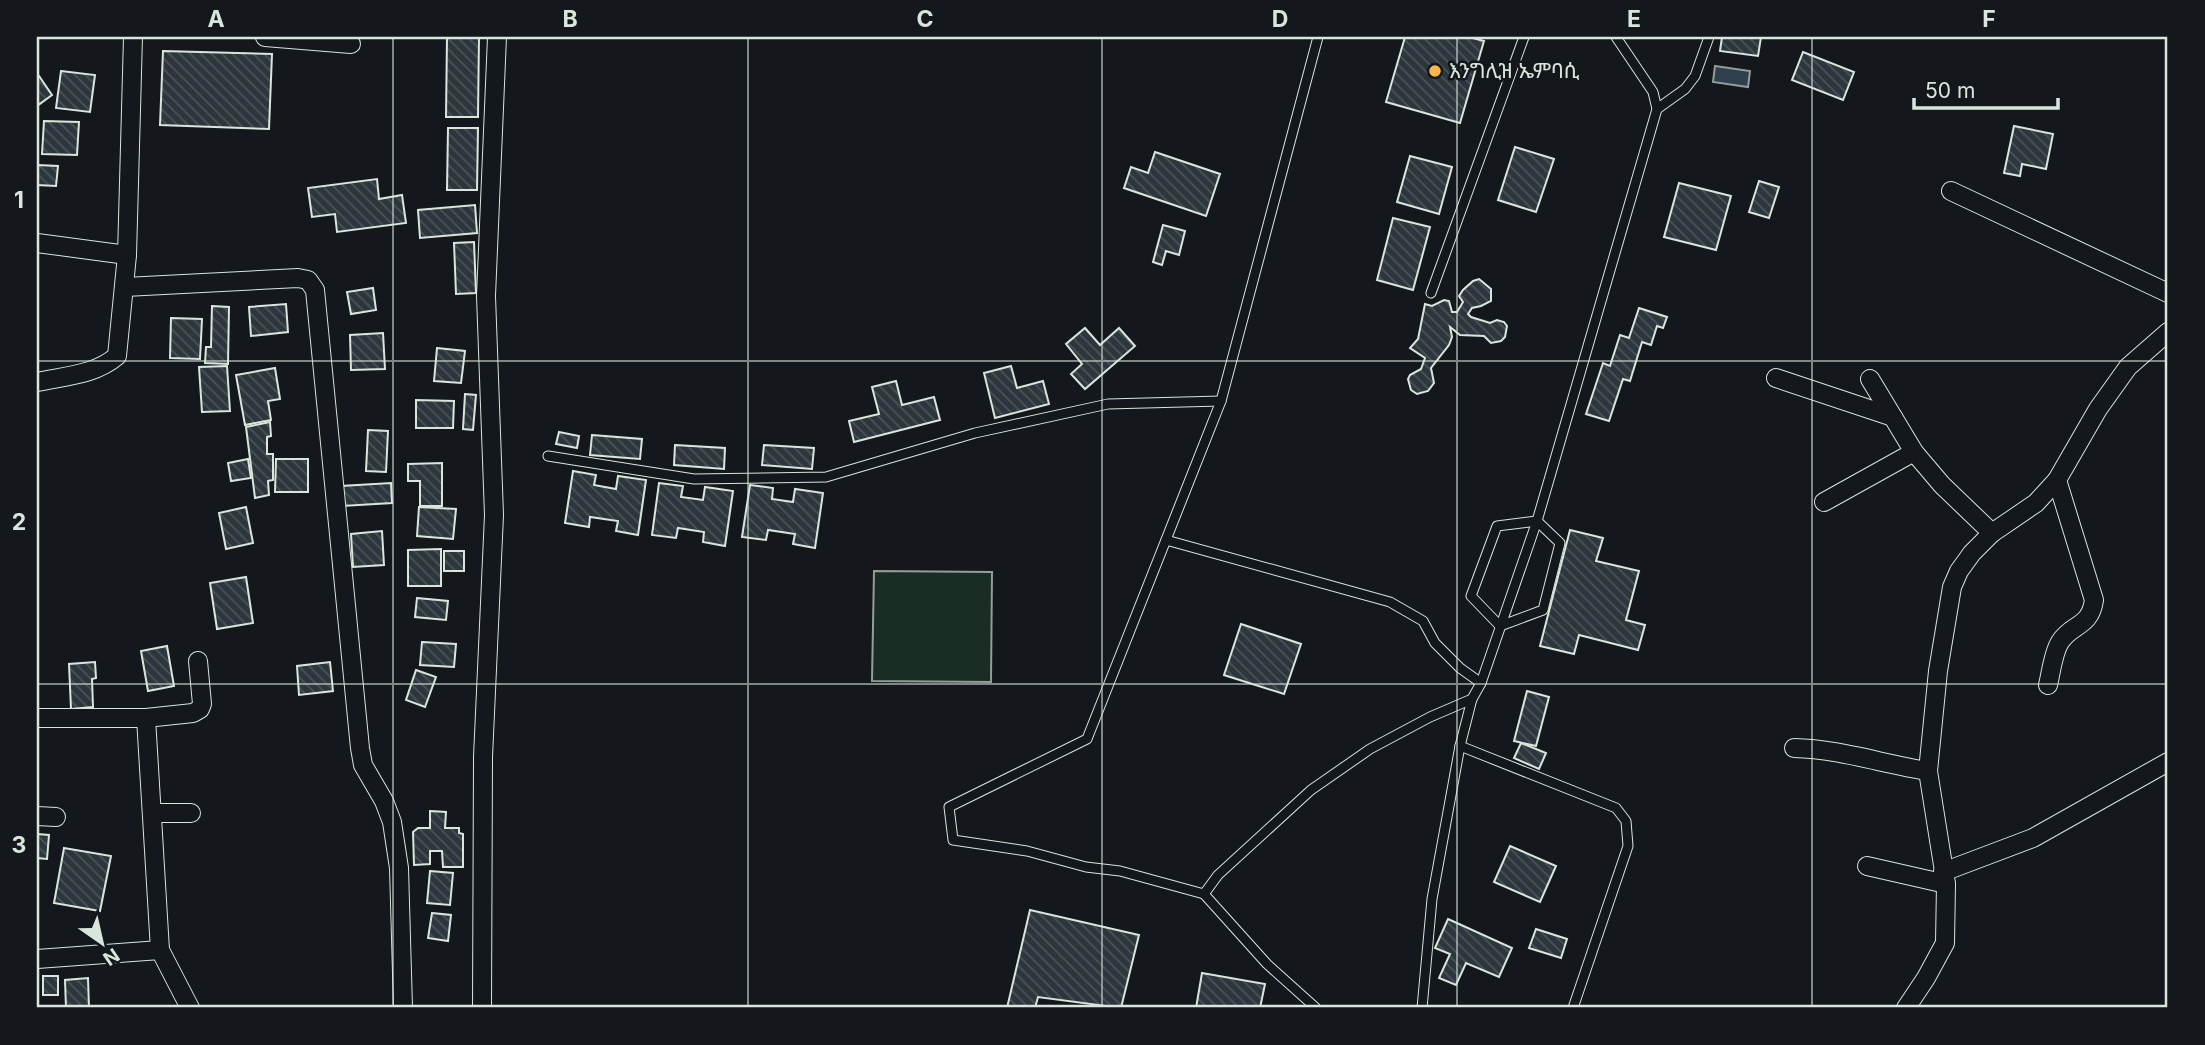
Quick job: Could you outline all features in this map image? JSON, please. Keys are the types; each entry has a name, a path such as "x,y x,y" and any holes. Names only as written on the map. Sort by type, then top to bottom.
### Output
{"street":[{"path":"37,382 94,370 105,366 117,356 127,255 133,37"},
{"path":"265,37 351,44"},
{"path":"482,1008 483,757 494,515 486,296 497,37"},
{"path":"1951,191 2168,293"},
{"path":"37,243 127,255"},
{"path":"125,287 298,278 308,281 315,290 360,748 363,765 384,801 392,822 399,868 403,1008"},
{"path":"1906,1008 1945,943 1945,878 1928,771 1938,671 1952,587 1972,553 1992,533 2036,503 2057,480 2098,409 2128,367 2168,332"},
{"path":"1776,378 1893,417"},
{"path":"1870,379 1914,452 1942,485 1992,533"},
{"path":"1824,502 1914,452"},
{"path":"2048,685 2059,643 2084,624 2092,611 2094,600 2057,480"},
{"path":"37,718 146,718 194,713 202,704 198,661"},
{"path":"146,718 160,950 190,1008"},
{"path":"1794,748 1822,749 1864,760 1928,771"},
{"path":"1867,866 1945,878 2033,838 2168,762"},
{"path":"153,813 191,813"},
{"path":"37,816 55,817"},
{"path":"37,959 160,950"}],"lane":[{"path":"1315,1008 1267,964 1204,894 1120,871 1086,867 1027,851 953,840 949,807 1087,739 1222,401 1318,37"},
{"path":"1431,293 1524,37"},
{"path":"1422,1008 1432,899 1460,746 1472,699 1537,521 1657,108 1653,92 1616,37"},
{"path":"1657,108 1685,89 1695,76 1709,37"},
{"path":"548,456 694,479 826,477 975,433 1108,404 1222,401"},
{"path":"1500,626 1471,596 1496,526 1537,521"},
{"path":"1500,626 1543,610 1560,543 1537,521"},
{"path":"1166,540 1390,602 1423,621 1435,643 1480,683"},
{"path":"1204,894 1218,875 1311,790 1370,749 1430,717 1472,699"},
{"path":"1460,746 1616,808 1626,821 1628,846 1573,1008"}],"green space":[{"path":"874,571 992,572 991,682 872,681"}],"water":[{"path":"1715,66 1750,71 1748,87 1713,82"}],"building":[{"path":"447,37 479,37 478,117 446,117"},
{"name":"እንግሊዝ ኤምባሲ","path":"1405,37 1469,37 1484,41 1460,123 1386,102"},
{"path":"1722,37 1761,37 1758,56 1720,51"},
{"path":"163,51 272,54 269,129 160,125"},
{"path":"1803,52 1854,72 1843,100 1792,80"},
{"path":"61,71 95,75 90,112 56,108"},
{"path":"37,73 52,95 37,106"},
{"path":"44,121 79,122 77,155 42,154"},
{"path":"2014,126 2053,134 2046,169 2022,164 2020,176 2004,173"},
{"path":"448,128 478,128 477,190 447,190"},
{"path":"1515,147 1554,159 1536,212 1498,200"},
{"path":"1155,152 1220,174 1206,216 1124,188 1131,167 1148,173"},
{"path":"1410,156 1452,167 1439,214 1397,202"},
{"path":"37,165 58,166 56,186 37,185"},
{"path":"377,179 379,199 402,195 406,223 337,232 335,214 312,217 308,188"},
{"path":"1759,181 1779,187 1769,218 1749,212"},
{"path":"1679,183 1731,196 1716,250 1664,237"},
{"path":"475,205 477,233 420,238 418,210"},
{"path":"1393,218 1430,227 1413,290 1377,280"},
{"path":"1163,225 1185,231 1179,255 1166,251 1162,265 1153,262"},
{"path":"474,242 476,293 456,294 454,243"},
{"path":"1479,279 1491,289 1491,301 1472,308 1468,314 1490,323 1497,320 1504,322 1507,326 1505,337 1501,341 1491,343 1484,336 1460,335 1450,327 1452,337 1449,345 1431,368 1434,383 1428,391 1417,394 1411,390 1408,379 1421,369 1425,358 1410,348 1418,339 1425,304 1432,306 1444,300 1449,301 1452,312 1457,312 1463,302 1459,296 1463,290"},
{"path":"373,288 376,310 351,314 347,292"},
{"path":"286,304 288,332 251,336 249,307"},
{"path":"212,306 229,307 228,364 205,363 206,347 211,347"},
{"path":"1639,308 1667,317 1663,328 1657,326 1651,345 1642,342 1630,381 1623,379 1609,421 1586,414 1603,363 1610,366 1620,335 1629,338"},
{"path":"171,318 202,319 200,359 170,358"},
{"path":"1085,328 1100,345 1119,328 1135,346 1085,389 1071,374 1082,364 1066,344"},
{"path":"383,333 385,369 351,370 350,335"},
{"path":"437,348 465,351 461,383 434,381"},
{"path":"227,366 230,411 202,412 199,367"},
{"path":"1011,366 1017,388 1043,381 1049,404 995,418 984,373"},
{"path":"275,368 280,399 268,401 271,420 245,425 236,375"},
{"path":"896,381 902,405 934,397 940,420 854,442 849,421 879,414 872,387"},
{"path":"465,394 476,395 473,430 463,429"},
{"path":"416,400 454,401 453,428 416,428"},
{"path":"270,422 271,436 267,437 267,454 273,454 273,480 268,481 269,495 255,498 246,427"},
{"path":"368,430 388,431 386,472 366,471"},
{"path":"559,432 579,436 577,448 556,444"},
{"path":"592,435 642,439 640,459 590,455"},
{"path":"675,445 725,448 724,469 674,465"},
{"path":"764,445 814,448 812,469 762,465"},
{"path":"248,459 251,478 231,481 228,463"},
{"path":"276,459 308,459 308,492 275,492"},
{"path":"442,463 442,506 420,506 420,481 408,481 408,464"},
{"path":"573,471 596,475 594,485 616,489 618,476 646,480 638,535 616,531 618,521 590,517 589,527 565,523"},
{"path":"391,483 392,503 342,506 341,486"},
{"path":"659,483 683,486 681,497 703,500 705,487 733,491 725,546 703,542 704,532 678,528 676,538 652,535"},
{"path":"750,485 773,488 772,499 793,502 795,489 823,493 815,548 793,544 795,534 768,530 766,540 742,537"},
{"path":"246,507 253,543 226,549 219,513"},
{"path":"419,507 456,509 453,539 417,536"},
{"path":"1570,530 1603,538 1596,561 1639,571 1626,620 1645,625 1638,650 1579,635 1574,654 1540,646"},
{"path":"382,531 384,565 353,567 351,534"},
{"path":"441,549 441,586 408,586 408,550"},
{"path":"444,551 464,551 464,571 444,571"},
{"path":"246,577 253,623 217,629 210,583"},
{"path":"417,598 448,601 446,620 415,617"},
{"path":"1241,624 1301,644 1284,694 1224,675"},
{"path":"422,642 456,644 454,667 420,665"},
{"path":"167,646 174,686 148,691 141,651"},
{"path":"95,662 96,678 92,679 93,707 71,709 69,664"},
{"path":"330,662 333,691 299,695 297,666"},
{"path":"416,670 436,677 425,707 406,700"},
{"path":"1527,691 1549,697 1536,746 1514,741"},
{"path":"1521,743 1546,753 1539,769 1514,758"},
{"path":"430,811 446,812 445,828 459,828 459,833 463,834 463,867 443,867 442,851 430,851 430,864 414,865 413,832 418,828 430,828"},
{"path":"37,834 49,835 47,859 37,858"},
{"path":"1510,846 1556,866 1540,902 1494,882"},
{"path":"64,848 111,856 100,911 54,903"},
{"path":"430,871 453,873 450,905 427,903"},
{"path":"1030,910 1139,935 1121,1008 1038,997 1035,1008 1007,1008"},
{"path":"432,913 451,915 448,941 428,938"},
{"path":"1448,919 1512,948 1499,977 1466,963 1456,985 1439,978 1450,954 1435,948"},
{"path":"1536,929 1567,939 1561,958 1529,948"},
{"path":"1202,973 1265,984 1260,1008 1196,1008"},
{"path":"43,976 58,976 58,995 43,995"},
{"path":"88,978 89,1008 66,1008 65,980"}],"place":[{"name":"እንግሊዝ ኤምባሲ","path":"1435,71"}]}
